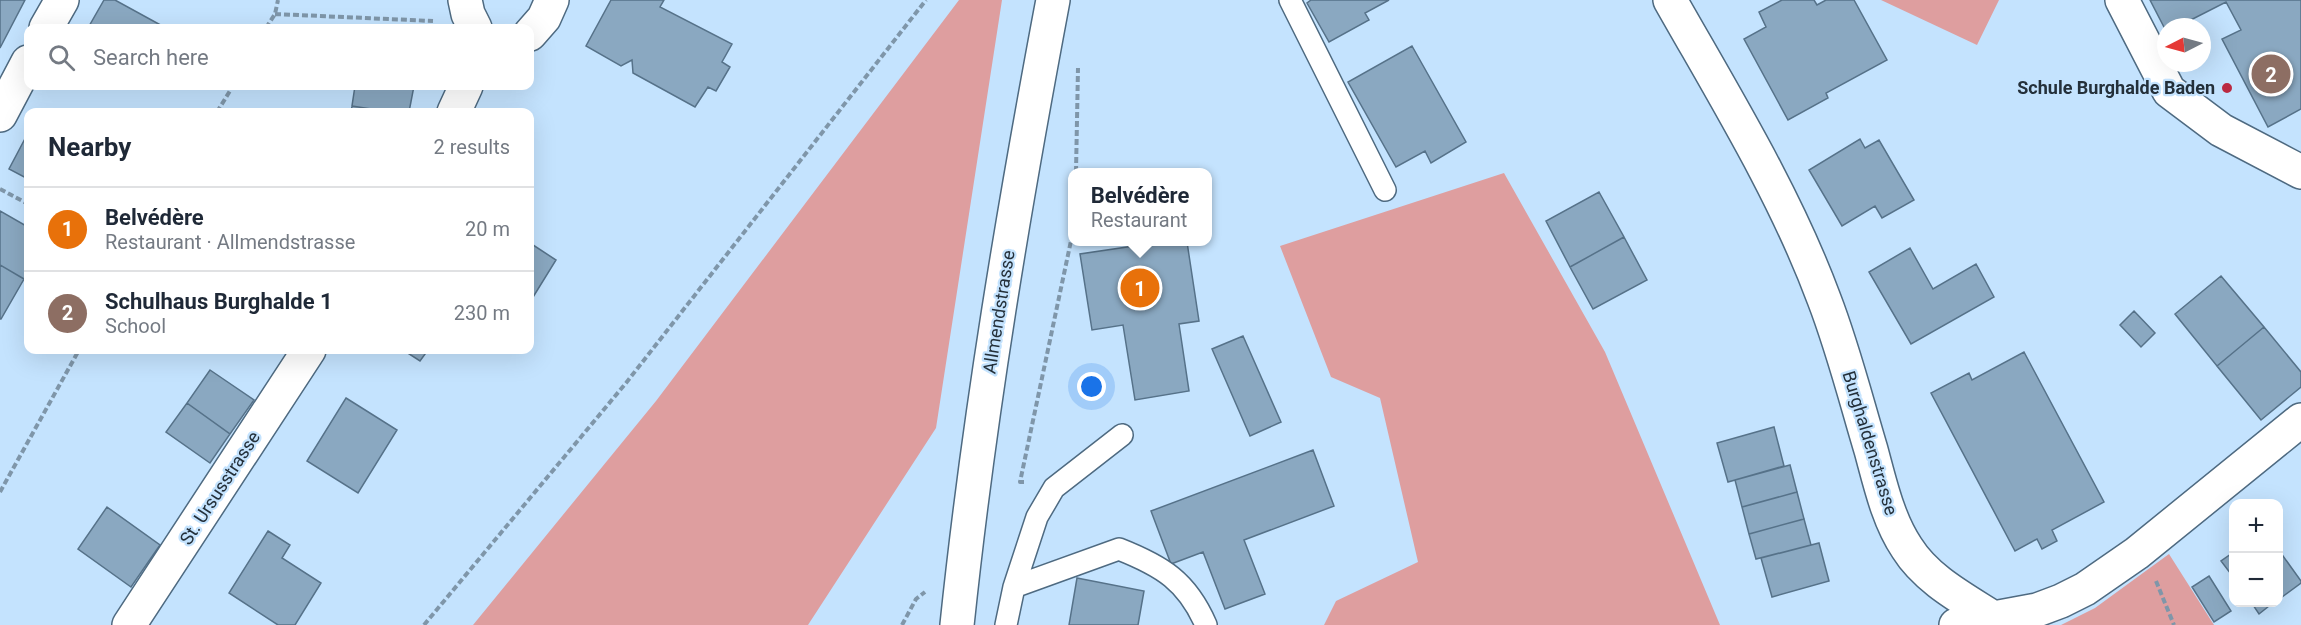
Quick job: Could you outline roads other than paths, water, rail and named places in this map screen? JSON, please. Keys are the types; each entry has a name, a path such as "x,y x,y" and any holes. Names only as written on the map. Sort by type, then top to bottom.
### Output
{"street":[{"path":"48,24 62,0"},
{"path":"465,0 473,24"},
{"path":"534,29 544,18 552,0"},
{"name":"Allmendstrasse","path":"957,625 984,401 1053,0"},
{"name":"Burghaldenstrasse","path":"1670,0 1772,184 1805,251 1844,357 1881,487 1896,528 1907,548 1935,578 1995,619"},
{"path":"2122,0 2169,91 2221,130 2301,172"},
{"path":"0,115 24,70"},
{"path":"456,108 464,90"},
{"name":"St. Ursusstrasse","path":"129,625 306,354"},
{"path":"1956,625 2037,610 2085,589 2137,553 2301,420"}],"lane":[{"path":"1290,0 1385,190"},
{"path":"1006,625 1014,586 1037,517 1054,488 1122,435"},
{"path":"1014,586 1119,549 1153,562 1185,588 1206,625"}],"place":[{"name":"Schulhaus Burghalde 1","path":"2271,74"},
{"name":"Schule Burghalde Baden","path":"2227,88"},
{"name":"Belvédère","path":"1140,288"}]}
